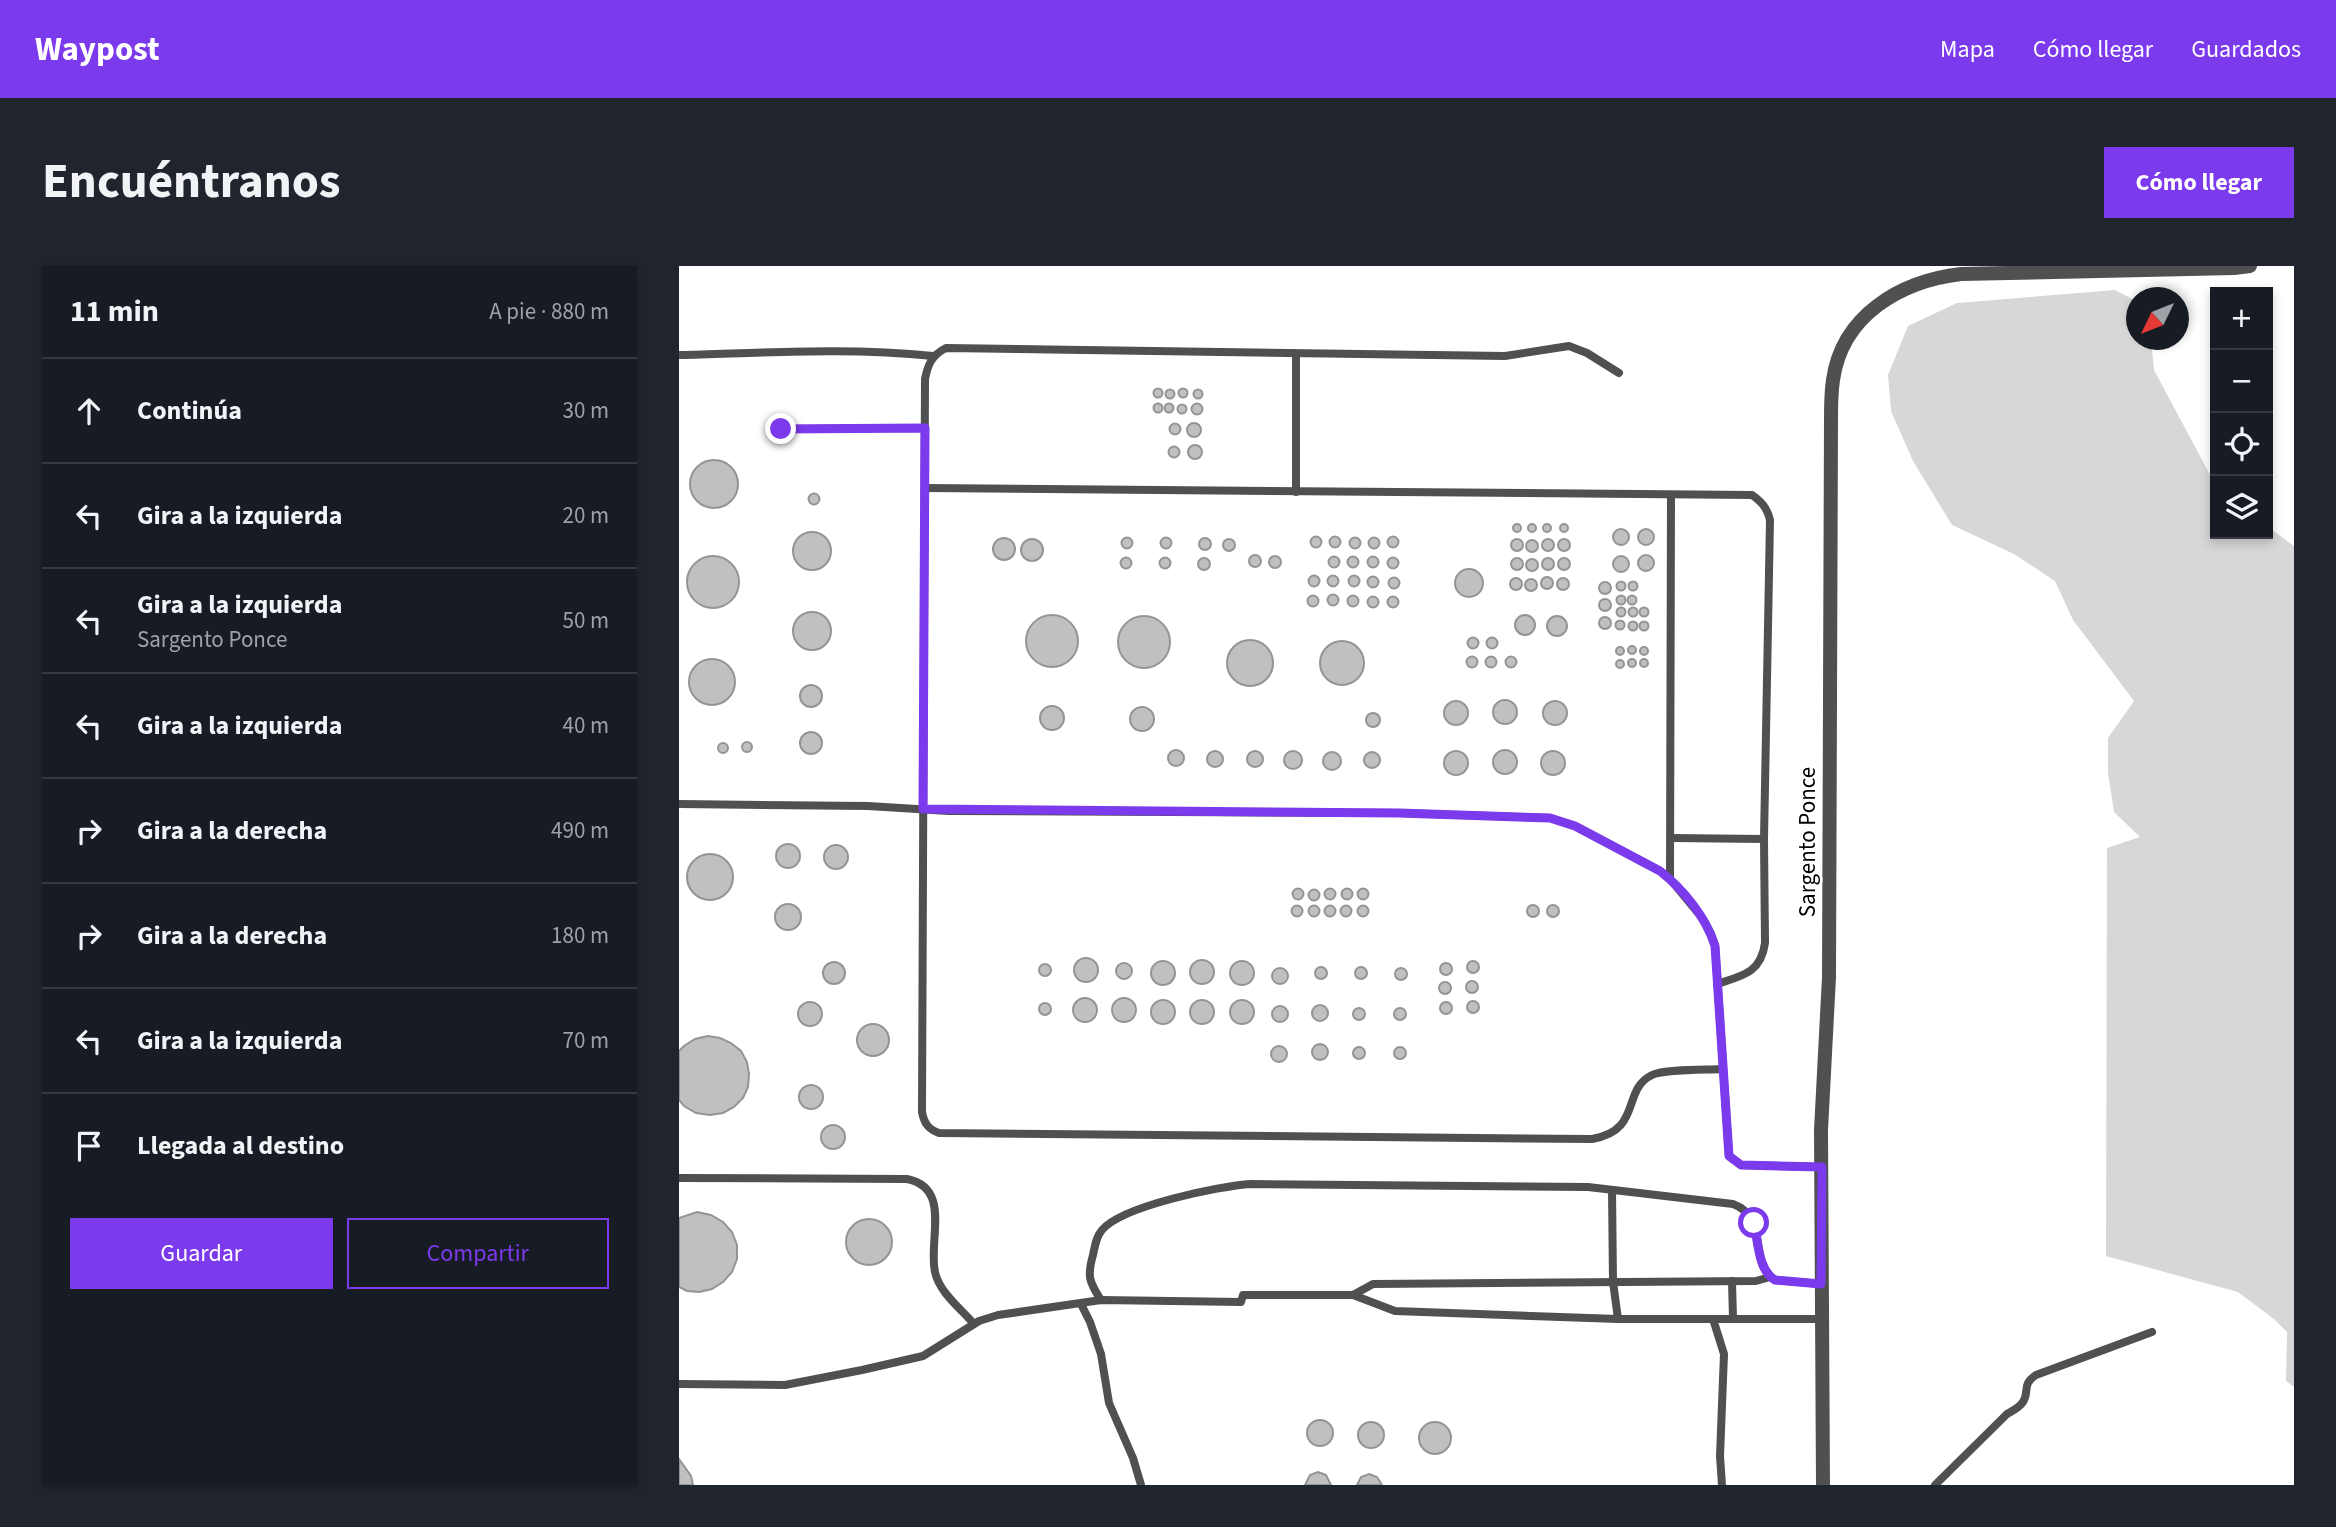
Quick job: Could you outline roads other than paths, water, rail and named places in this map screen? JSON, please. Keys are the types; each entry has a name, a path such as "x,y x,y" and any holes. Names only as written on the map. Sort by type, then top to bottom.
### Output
{"street":[{"name":"Sargento Ponce","path":"1823,1485 1821,1130 1829,977 1831,419 1833,380 1839,358 1847,338 1877,304 1896,292 1938,276 2250,266"}],"lane":[{"path":"1619,373 1587,353 1569,346 1505,356 946,348 933,356 925,379 922,1112 924,1123 939,1133 1593,1139 1606,1137 1618,1130 1629,1115 1638,1088 1654,1074 1723,1069"},
{"path":"679,355 812,351 933,356"},
{"path":"1296,354 1296,492"},
{"path":"781,429 925,428"},
{"path":"925,488 1752,495 1760,500 1770,520 1763,953 1751,971 1717,984"},
{"path":"1670,879 1671,496"},
{"path":"679,804 1550,818 1575,826 1660,871 1670,879 1703,919 1711,934 1715,946 1729,1156 1741,1165 1822,1167"},
{"path":"1671,838 1764,839"},
{"path":"679,1178 907,1179 921,1182 934,1201 935,1272 941,1287 974,1324"},
{"path":"1101,1300 1090,1282 1088,1272 1097,1237 1112,1221 1189,1194 1251,1184 1588,1187 1733,1204 1743,1208 1754,1223 1764,1270 1770,1277 1775,1280 1821,1284"},
{"path":"1612,1190 1613,1282 1618,1319"},
{"path":"1353,1295 1373,1284 1756,1281 1770,1277"},
{"path":"1732,1281 1733,1319"},
{"path":"679,1384 785,1385 862,1370 923,1356 974,1324 998,1315 1101,1300 1241,1302 1243,1295 1353,1295 1395,1311 1618,1319 1822,1319"},
{"path":"1081,1304 1101,1354 1109,1403 1133,1458 1141,1485"},
{"path":"1713,1319 1724,1354 1720,1455 1722,1485"},
{"path":"1935,1485 2007,1414 2020,1406 2025,1400 2028,1380 2152,1332"}]}
